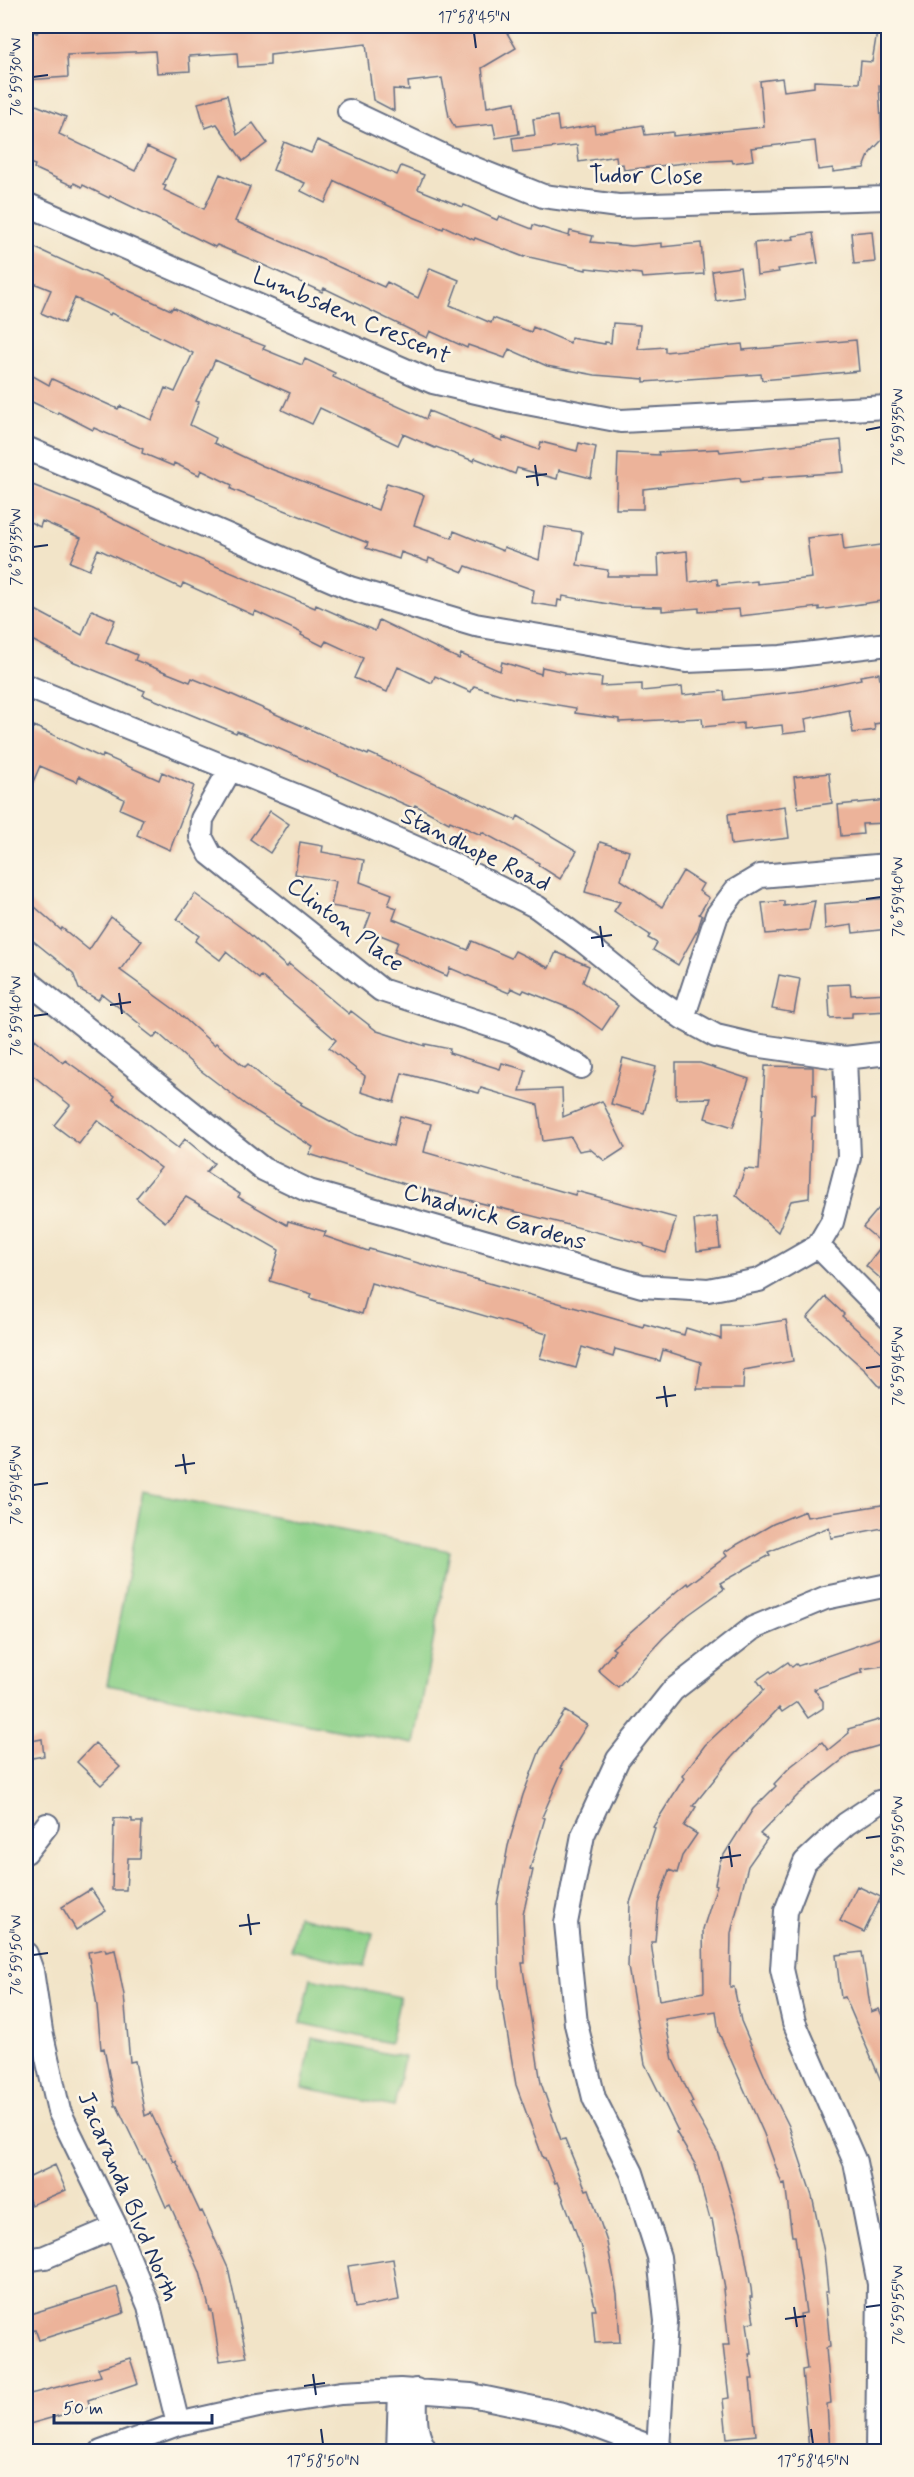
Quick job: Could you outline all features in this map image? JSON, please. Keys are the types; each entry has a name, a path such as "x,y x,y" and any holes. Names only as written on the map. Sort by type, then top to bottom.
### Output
{"street":[{"name":"Tudor Close","path":"349,111 446,157 543,196 618,206 888,198"},
{"name":"Lumbsden Crescent","path":"26,204 433,382 621,421 888,407"},
{"path":"26,448 350,588 476,625 686,661 781,657 888,644"},
{"name":"Standhope Road","path":"26,686 334,811 450,863 537,907 583,940 651,996 682,1018 717,1036 754,1045 844,1058 888,1053"},
{"name":"Clinton Place","path":"231,768 202,819 201,837 210,854 381,990 513,1033 581,1067"},
{"path":"682,1018 717,915 735,891 760,876 888,865"},
{"name":"Chadwick Gardens","path":"26,980 263,1169 309,1191 642,1286 708,1290 759,1280 818,1246"},
{"path":"844,1058 849,1157 832,1222 818,1246 888,1317"},
{"path":"101,2451 178,2424 279,2403 341,2393 408,2390 471,2395 563,2414 662,2450 666,2321 658,2257 632,2173 594,2098 576,2024 566,1923 583,1836 618,1759 673,1690 753,1628 825,1598 888,1585"},
{"path":"877,2451 884,2283 855,2162 794,2022 782,1969 786,1911 806,1862 846,1824 879,1802 888,1800"},
{"path":"26,1852 47,1825"},
{"name":"Jacaranda Blvd North","path":"26,1954 32,1971 33,2034 59,2111 116,2227 149,2306 178,2424"},
{"path":"26,2259 45,2256 116,2227"},
{"path":"406,2447 408,2390"}],"green space":[{"path":"143,1492 450,1551 414,1744 107,1685"},
{"path":"298,1916 373,1933 365,1966 291,1950"},
{"path":"311,1978 400,1997 390,2043 301,2023"},
{"path":"312,2038 404,2057 394,2107 302,2088"}],"building":[{"path":"41,26 503,26 516,48 482,68 487,107 515,102 519,134 496,138 493,124 455,128 449,117 442,78 408,82 409,90 393,89 394,111 373,100 366,44 270,55 270,65 238,67 237,53 189,56 190,71 157,73 155,51 67,55 68,77 26,80 26,29 37,33"},
{"path":"878,26 888,26 886,86 879,85 882,140 870,153 864,168 833,172 833,168 818,170 815,141 751,148 753,160 733,163 732,160 693,162 624,170 623,164 617,165 616,156 579,162 577,145 514,152 512,138 535,135 533,119 557,116 559,131 594,125 595,133 643,125 645,135 673,132 673,136 764,127 760,81 782,78 784,91 814,87 814,81 859,83 861,61 872,62"},
{"path":"227,95 237,135 253,123 267,143 243,161 217,124 205,128 198,103"},
{"path":"26,101 66,117 59,134 135,171 147,147 175,160 163,185 166,186 164,190 204,209 220,174 250,187 235,221 384,287 387,282 418,298 430,268 459,280 450,305 491,323 493,318 531,332 533,327 570,343 571,338 605,344 605,342 611,343 613,323 640,325 638,349 665,347 665,352 742,344 743,350 856,340 859,371 762,380 761,374 644,382 644,379 595,375 547,366 509,349 505,358 468,345 467,348 430,331 427,338 324,288 322,292 217,245 215,247 110,196 109,198 83,185 82,187 74,183 73,186 34,168 35,165 26,162"},
{"path":"317,140 397,175 401,166 424,175 418,189 463,207 464,205 497,220 499,216 532,229 533,225 569,236 570,231 593,236 591,242 632,246 662,243 662,247 701,243 704,274 642,278 641,274 586,268 586,270 524,257 475,238 474,240 444,226 443,229 335,181 325,203 301,191 305,183 273,170 284,142 311,153"},
{"path":"872,231 875,262 854,264 851,233"},
{"path":"813,233 818,263 778,269 779,272 757,275 754,243 794,239 793,236"},
{"path":"29,245 171,310 173,307 206,324 265,346 263,349 302,365 305,359 335,373 333,377 426,419 429,411 502,441 503,437 539,450 541,442 577,451 579,443 596,447 591,478 559,470 557,479 517,468 515,474 475,458 474,461 435,448 403,434 398,445 320,408 312,424 282,410 290,393 215,360 196,401 199,402 190,425 216,438 214,443 263,466 378,510 387,483 424,495 414,525 452,538 454,531 503,551 504,547 539,560 544,526 582,532 577,565 608,570 607,576 659,576 658,554 687,551 689,582 717,579 718,585 757,581 757,584 812,578 807,538 842,534 844,550 888,544 888,600 819,610 819,607 740,616 739,609 699,612 699,608 662,611 662,607 620,606 563,596 562,601 558,600 557,607 532,603 534,590 466,566 463,572 429,558 428,562 401,552 399,559 366,548 368,543 231,489 232,485 201,470 199,475 174,463 173,466 142,453 143,449 94,428 93,430 26,399 26,372 49,385 52,379 118,409 120,406 152,420 165,388 175,392 193,353 75,298 64,323 41,313 51,290 26,280 26,255"},
{"path":"740,267 744,297 716,301 712,271"},
{"path":"841,440 844,472 762,478 762,480 741,482 740,478 643,489 643,509 616,509 618,453 659,455 658,452 719,449 720,452"},
{"path":"30,484 93,509 159,542 315,608 316,605 375,631 379,620 459,659 461,654 500,671 502,662 541,674 542,667 565,672 565,674 602,678 601,686 642,684 642,691 682,687 683,695 724,691 725,700 801,691 879,673 887,722 874,724 875,730 853,733 849,710 805,719 807,731 783,734 782,725 743,729 743,723 703,727 702,718 619,722 619,719 575,713 576,708 515,699 474,686 471,692 435,676 432,683 398,667 387,692 354,678 363,658 326,641 323,646 301,635 302,633 255,611 253,615 183,583 181,588 98,549 89,570 70,562 81,538 42,521 40,527 26,520 26,496"},
{"path":"26,605 82,635 92,610 115,620 106,642 137,655 135,660 190,682 192,678 368,755 369,753 516,820 518,816 577,851 560,879 538,865 539,863 482,832 481,835 450,821 449,823 415,805 413,808 273,746 143,695 145,691 72,661 26,637"},
{"path":"34,726 102,758 103,755 159,780 162,772 194,786 170,850 137,835 143,819 120,809 124,799 79,776 77,782 40,766 26,798 26,745"},
{"path":"829,773 832,803 798,808 794,777"},
{"path":"888,800 888,823 862,824 863,834 841,836 838,805"},
{"path":"785,806 789,838 731,845 728,814"},
{"path":"270,811 289,824 270,853 250,839"},
{"path":"300,842 323,846 322,852 364,860 360,882 392,894 388,905 397,908 393,919 468,950 472,941 511,958 515,951 549,968 556,952 589,966 583,982 618,1006 602,1030 574,1010 524,990 522,993 511,988 509,993 450,968 447,976 394,952 398,942 365,929 371,913 331,906 336,881 295,874"},
{"path":"600,842 629,851 621,880 662,907 683,871 703,884 699,891 709,898 699,914 702,916 698,929 678,965 653,950 657,943 648,938 650,935 614,911 620,902 585,892"},
{"path":"195,894 246,931 287,967 289,964 349,1014 351,1011 377,1031 425,1046 425,1044 450,1049 449,1053 500,1069 502,1063 526,1070 520,1091 562,1089 563,1117 602,1101 625,1148 605,1161 590,1149 579,1151 571,1137 543,1141 538,1105 481,1088 479,1093 402,1073 394,1102 361,1092 365,1076 329,1048 336,1040 261,976 259,979 226,952 220,960 195,941 199,936 177,919"},
{"path":"888,898 888,929 853,933 852,925 825,929 824,904"},
{"path":"26,899 61,930 62,928 89,950 111,917 142,941 120,970 175,1010 214,1045 216,1043 245,1067 248,1064 271,1084 302,1103 300,1105 356,1135 393,1146 400,1116 431,1124 424,1152 575,1195 576,1191 676,1218 666,1253 644,1246 644,1244 405,1184 309,1154 313,1147 246,1105 196,1067 158,1033 154,1038 102,994 98,1000 79,989 73,973 26,935"},
{"path":"784,901 784,906 815,901 809,930 766,934 762,903"},
{"path":"779,975 800,979 794,1013 772,1009"},
{"path":"850,984 851,995 888,993 888,1011 852,1013 852,1017 830,1018 828,985"},
{"path":"35,1039 63,1063 65,1060 115,1096 113,1099 178,1148 185,1139 214,1163 206,1172 240,1194 238,1197 287,1225 288,1221 326,1232 324,1236 368,1251 369,1249 643,1327 644,1324 684,1335 686,1328 721,1339 721,1326 747,1326 786,1320 793,1361 744,1370 743,1389 697,1389 701,1362 663,1350 660,1361 615,1349 613,1357 582,1347 576,1368 540,1358 547,1334 371,1283 362,1314 310,1298 312,1294 270,1281 279,1250 186,1197 165,1222 136,1198 161,1168 97,1120 79,1144 54,1125 70,1105 26,1070 26,1050"},
{"path":"623,1058 656,1067 644,1113 611,1104"},
{"path":"676,1063 700,1063 749,1079 733,1127 705,1118 711,1098 676,1099"},
{"path":"765,1066 813,1067 813,1095 816,1095 815,1117 812,1117 809,1198 791,1201 778,1232 736,1195 745,1169 759,1170"},
{"path":"879,1208 888,1216 888,1270 881,1279 866,1266 883,1244 863,1227"},
{"path":"717,1217 720,1248 697,1251 694,1220"},
{"path":"826,1297 844,1314 842,1316 888,1358 888,1378 880,1387 866,1371 807,1318"},
{"path":"888,1504 888,1527 831,1538 829,1527 768,1552 770,1555 720,1583 724,1589 688,1615 663,1638 618,1687 598,1670 615,1650 612,1648 687,1583 688,1585 727,1556 724,1552 773,1524 805,1511 807,1517"},
{"path":"888,1635 888,1665 861,1669 863,1672 814,1689 823,1701 823,1708 808,1718 797,1702 782,1712 779,1708 733,1756 693,1806 696,1807 684,1826 697,1834 682,1856 677,1873 669,1870 658,1904 655,1942 651,1942 659,2000 704,1992 703,1929 717,1885 715,1884 720,1861 753,1809 776,1786 774,1784 790,1767 822,1742 828,1750 849,1733 848,1729 882,1719 888,1743 850,1754 798,1795 760,1834 767,1839 748,1866 731,1933 730,1987 734,1987 741,2021 789,2126 812,2196 824,2252 830,2347 826,2348 831,2403 827,2404 830,2451 809,2451 802,2370 807,2369 800,2314 806,2313 785,2183 782,2184 764,2134 719,2033 716,2011 665,2019 673,2060 693,2102 690,2103 717,2151 741,2232 751,2288 754,2322 747,2323 756,2435 727,2438 723,2399 729,2398 723,2345 729,2345 723,2289 725,2289 712,2219 710,2219 695,2164 676,2132 678,2131 645,2064 628,1967 630,1903 655,1828 653,1827 684,1778 682,1776 705,1745 764,1690 757,1680 788,1662 792,1667 796,1664 798,1666"},
{"path":"565,1711 587,1725 560,1768 563,1769 542,1817 545,1818 530,1869 533,1870 523,1915 525,1963 522,1963 541,2083 561,2140 565,2139 586,2190 589,2189 607,2242 617,2294 620,2342 595,2343 592,2310 596,2310 580,2243 557,2182 555,2183 545,2158 543,2158 516,2085 499,1985 497,1904 508,1846 523,1795 540,1750"},
{"path":"42,1739 44,1756 26,1759 26,1742"},
{"path":"95,1743 120,1767 101,1785 77,1762"},
{"path":"114,1818 142,1822 140,1858 128,1858 126,1890 112,1890"},
{"path":"857,1886 881,1897 864,1932 840,1921"},
{"path":"91,1889 106,1911 76,1930 62,1907"},
{"path":"105,1949 106,1952 115,1950 124,1995 130,2062 135,2061 145,2116 151,2113 200,2212 202,2211 228,2268 247,2357 220,2361 212,2311 210,2311 200,2272 170,2205 166,2207 145,2159 143,2160 115,2106 104,2048 101,2049 88,1952"},
{"path":"862,1952 871,2012 879,2009 888,2029 888,2097 845,1997 841,1998 836,1955"},
{"path":"55,2165 66,2190 31,2205 26,2192 26,2179"},
{"path":"393,2259 399,2300 355,2308 348,2266"},
{"path":"117,2287 124,2313 39,2340 35,2329 32,2330 27,2315"},
{"path":"130,2358 138,2383 88,2400 90,2407 26,2425 26,2395 101,2376 98,2368"}]}
